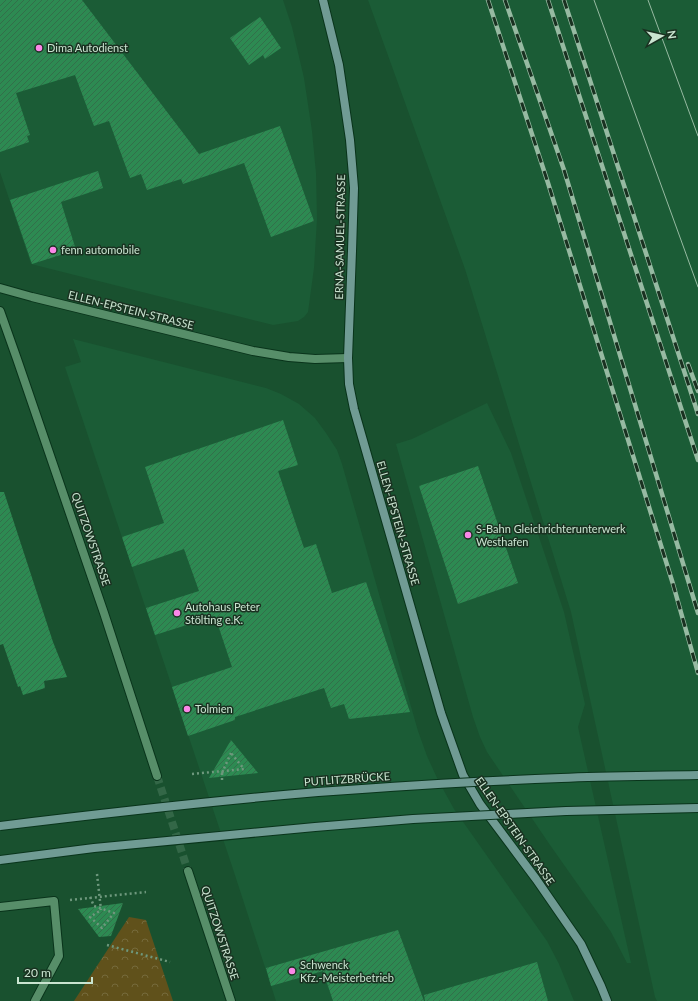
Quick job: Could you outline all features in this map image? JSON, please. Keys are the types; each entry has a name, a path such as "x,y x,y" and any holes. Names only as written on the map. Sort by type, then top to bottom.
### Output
{"main road":[{"name":"ERNA-SAMUEL-STRASSE","path":"323,0 340,65 350,140 354,188 348,358"},
{"name":"ELLEN-EPSTEIN-STRASSE","path":"348,358 349,384 354,409 441,713 462,775 480,804 536,879 581,944 607,1001"},
{"name":"PUTLITZBRÜCKE","path":"0,826 124,811 326,792 562,778 698,775"},
{"path":"0,860 94,848 413,819 566,811 698,808"}],"street":[{"name":"ELLEN-EPSTEIN-STRASSE","path":"0,288 253,351 289,358 348,358"},
{"name":"QUITZOWSTRASSE","path":"1,315 97,592 157,776"},
{"name":"QUITZOWSTRASSE","path":"188,871 231,1001"},
{"path":"0,907 54,902 59,956 35,1001"}],"path":[{"path":"192,774 244,769 232,753 222,773 222,780"},
{"path":"90,897 94,906 114,913 102,928 90,918 101,910 97,874"},
{"path":"54,902 146,892"},
{"path":"107,945 170,962"}],"shaded area":[{"path":"0,0 283,0 292,27 304,78 312,131 316,173 317,219 314,268 308,312 304,317 298,321 273,325 31,264 0,172"},
{"path":"368,0 698,0 698,1001 657,1001 655,997 571,612 465,269"},
{"path":"73,339 266,388 299,404 315,418 337,450 342,464 418,731 427,756 454,809 547,941 559,964 574,1001 276,1001 65,367 81,362"},
{"path":"487,403 511,453 564,612 585,704 578,727 631,963 627,963 611,932 487,752 480,737 473,717 396,444 412,439"}],"green space":[{"path":"129,917 146,920 173,1001 74,1001"}],"building":[{"path":"0,0 82,0 199,154 280,126 314,221 271,237 244,163 183,184 181,179 147,190 141,174 130,178 109,121 94,126 75,75 16,93 30,135 27,136 29,142 0,152"},
{"path":"260,17 281,48 265,59 263,55 249,65 230,38"},
{"path":"98,171 103,188 61,202 76,250 32,264 10,200"},
{"path":"283,420 298,465 278,471 304,548 316,544 332,593 366,582 410,712 349,719 344,704 331,708 324,688 235,717 235,720 188,736 172,687 232,667 215,616 155,635 146,608 199,591 184,549 132,567 122,537 164,523 145,467"},
{"name":"S-Bahn Gleichrichterunterwerk Westhafen","path":"478,466 518,583 458,604 419,486"},
{"path":"0,492 4,492 53,642 67,677 44,681 45,688 23,695 20,686 18,687 3,644 0,645"},
{"path":"231,740 258,773 209,778"},
{"path":"123,903 111,936 99,937 78,909"},
{"path":"398,930 424,1001 333,1001 323,971 271,986 266,968"},
{"path":"537,962 548,1001 425,1001 424,995"}],"tunnel":[{"path":"157,776 188,871"}],"tram line":[{"path":"594,0 698,287"},
{"path":"648,0 698,136"}],"railway":[{"path":"488,0 548,183 673,584 698,673"},
{"path":"505,0 564,170 698,613"},
{"path":"548,0 698,460"},
{"path":"564,0 698,414"},
{"path":"688,364 698,391"}],"place":[{"name":"Dima Autodienst","path":"39,48"},
{"name":"fenn automobile","path":"53,250"},
{"name":"S-Bahn Gleichrichterunterwerk Westhafen","path":"468,535"},
{"name":"Autohaus Peter Stölting e.K.","path":"177,613"},
{"name":"Tolmien","path":"187,709"},
{"name":"Schwenck Kfz.-Meisterbetrieb","path":"292,971"}]}
